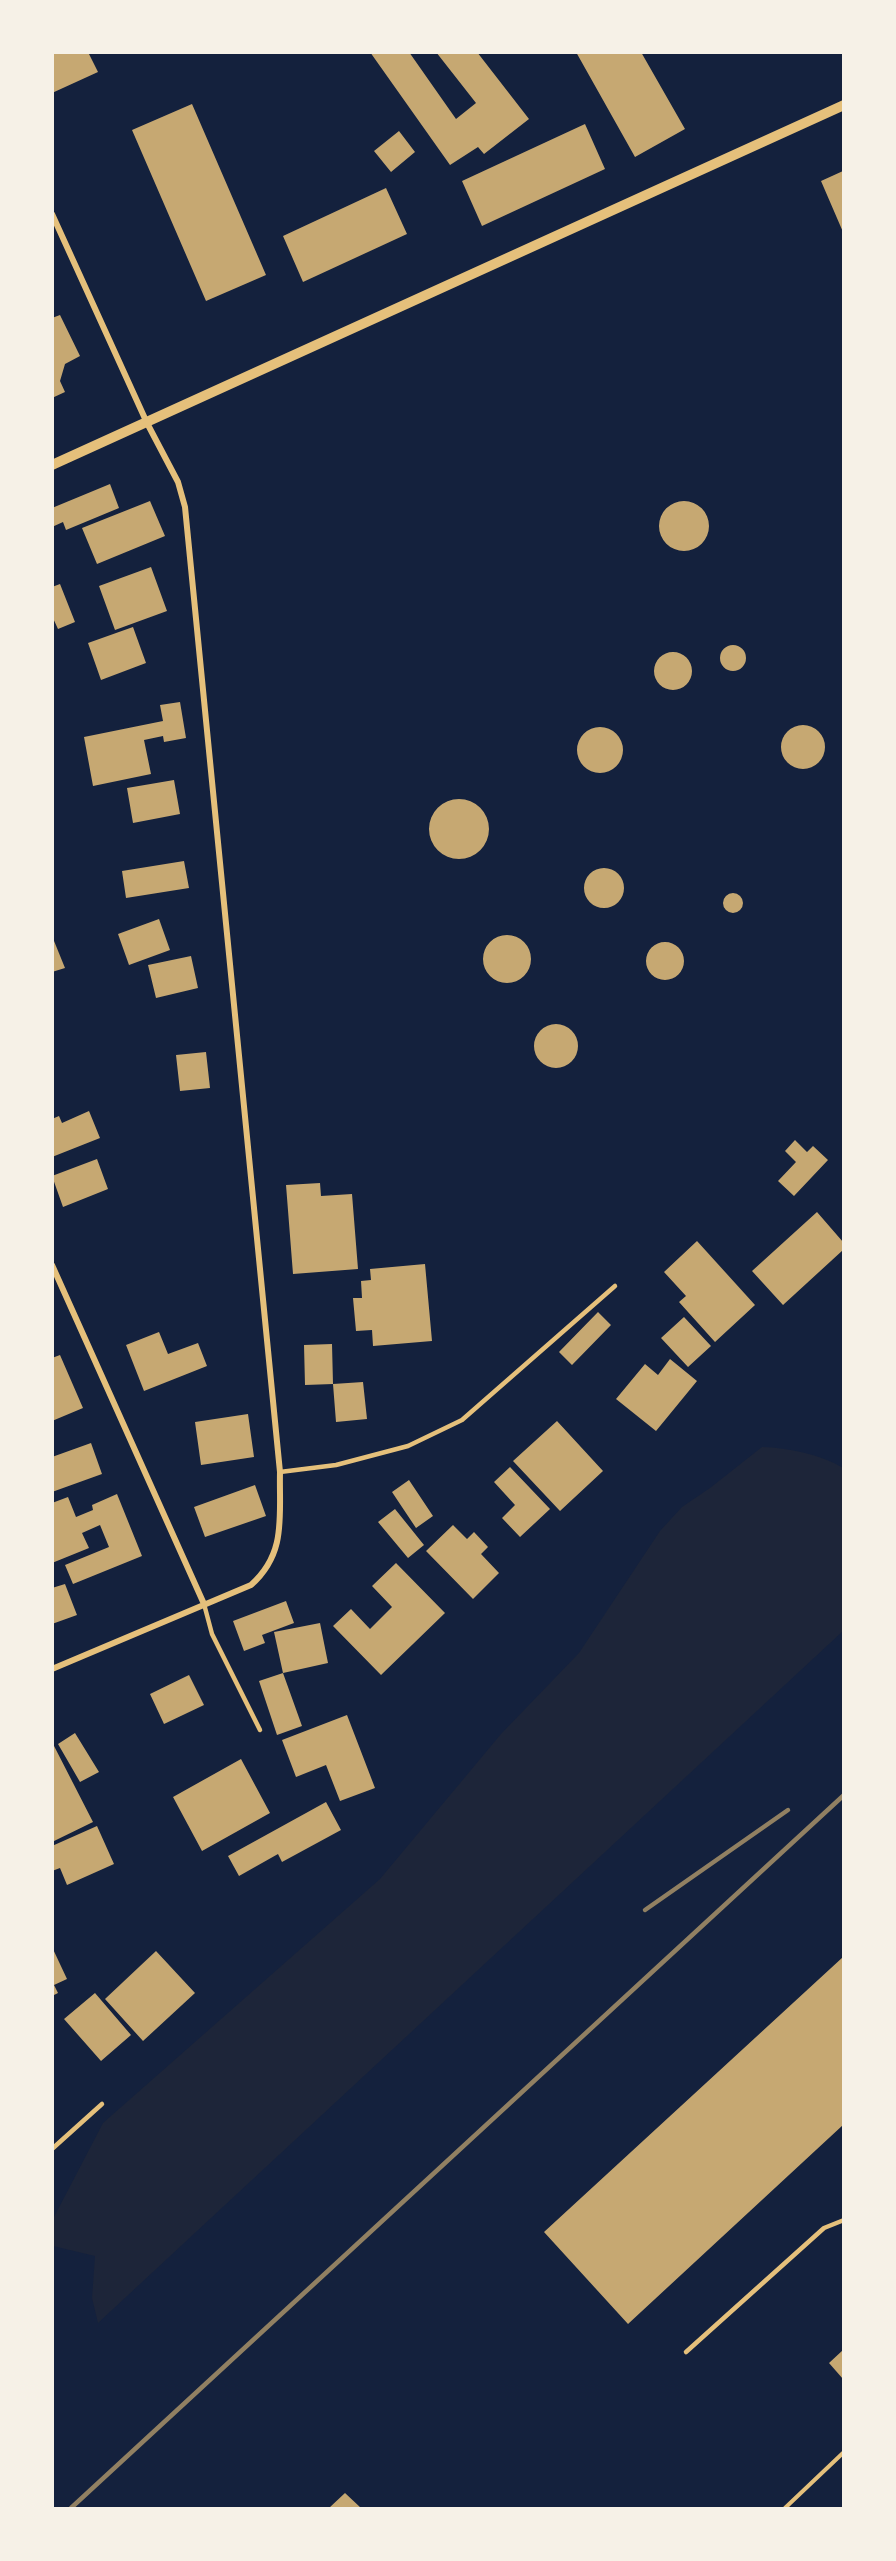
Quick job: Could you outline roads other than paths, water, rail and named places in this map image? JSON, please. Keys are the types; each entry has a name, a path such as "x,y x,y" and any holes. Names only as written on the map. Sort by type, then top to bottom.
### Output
{"street":[{"path":"52,465 843,105"},
{"path":"52,214 147,423 178,482 185,507 280,1472 279,1539 270,1564 251,1585 52,1669"},
{"path":"52,1265 204,1604"}],"lane":[{"path":"280,1472 336,1465 408,1446 462,1420 615,1286"},
{"path":"204,1604 212,1634 260,1730"},
{"path":"52,2149 102,2104"},
{"path":"686,2352 824,2228 843,2220"}],"railway":[{"path":"71,2508 844,1795"},
{"path":"645,1910 788,1810"}]}
